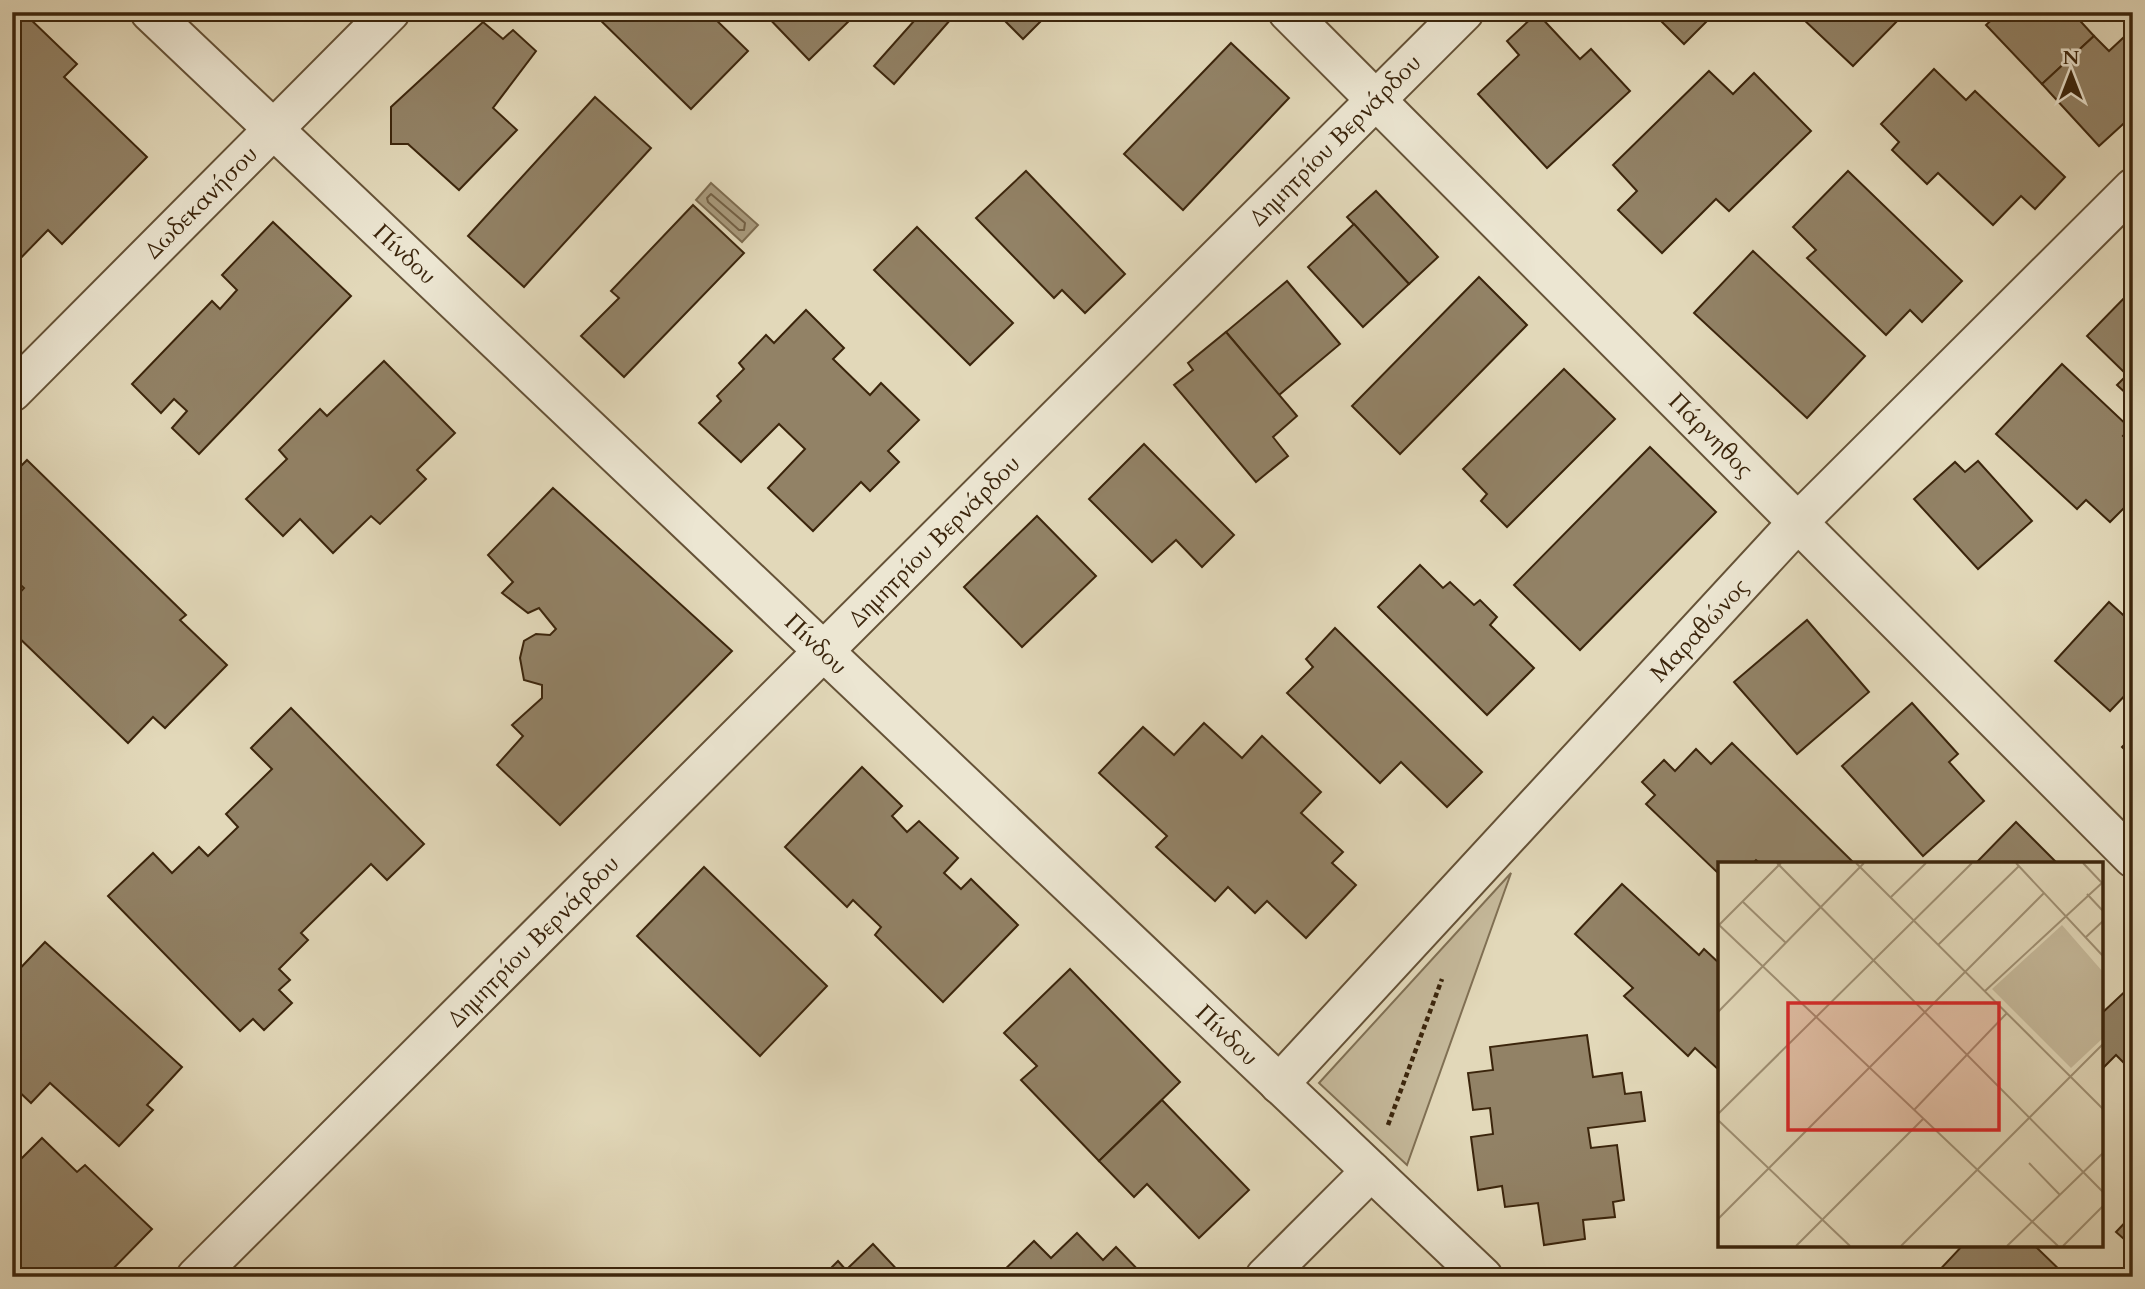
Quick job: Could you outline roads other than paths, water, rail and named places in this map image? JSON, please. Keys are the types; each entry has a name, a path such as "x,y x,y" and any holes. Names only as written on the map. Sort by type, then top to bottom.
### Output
{"street":[{"name":"Πίνδου","path":"150,12 1483,1277"},
{"name":"Δωδεκανήσου","path":"12,392 390,12"},
{"name":"Πάρνηθος","path":"1288,12 2133,858"},
{"name":"Δημητρίου Βερνάρδου","path":"197,1277 1464,12"},
{"name":"Μαραθώνος","path":"1279,1084 1798,522 2133,188"},
{"path":"1265,1277 1371,1171"}],"water":[{"path":"711,183 758,225 742,242 696,200"}]}
